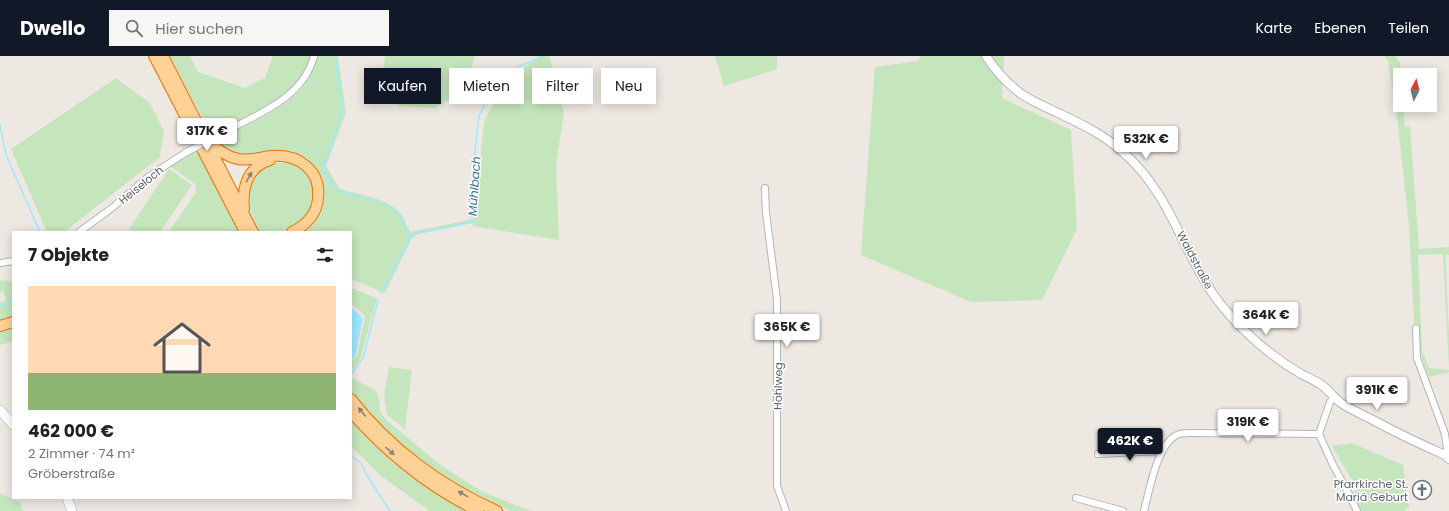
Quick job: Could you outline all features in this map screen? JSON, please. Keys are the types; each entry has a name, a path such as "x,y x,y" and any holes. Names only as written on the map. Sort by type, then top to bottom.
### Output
{"highway":[{"path":"154,56 244,231"},
{"path":"163,56 253,231"},
{"path":"204,136 223,153 239,159 273,156 288,157 296,159 312,170 316,177 318,196 317,205 308,221 294,231"},
{"path":"245,215 243,194 249,175 263,162 288,157"},
{"path":"0,326 12,322"},
{"path":"352,400 381,432 412,460 449,486 497,511"},
{"path":"352,413 386,449 419,475 478,511"}],"main road":[{"path":"0,410 12,424"},
{"path":"66,499 72,511"}],"street":[{"name":"Heiseloch","path":"79,231 112,208 148,177 174,159 271,108 287,97 304,80 312,65 314,56"},
{"name":"Waldstraße","path":"986,56 995,70 1021,94 1085,126 1114,144 1148,177 1164,202 1204,278 1226,310 1260,344 1300,374 1321,384 1334,397 1352,409 1447,457"},
{"name":"Hohlweg","path":"765,188 766,213 777,299 777,486 786,511"},
{"path":"0,263 12,261"},
{"path":"1416,328 1417,358 1445,434 1447,457"},
{"path":"1334,397 1330,402 1319,434 1357,511"},
{"path":"1144,511 1152,478 1162,451 1169,441 1176,435 1190,433 1319,434"},
{"path":"1098,454 1162,451"},
{"path":"1076,498 1123,511"}],"green space":[{"path":"170,56 190,56 198,72 245,88 265,78 273,56 313,56 309,68 286,98 212,136"},
{"path":"317,56 338,56 346,113 326,166 340,189 374,198 397,209 402,215 410,232 474,219 484,122 493,104 524,104 524,68 523,68 540,56 549,56 552,68 532,68 532,104 562,104 564,113 556,164 559,240 473,226 473,223 418,234 412,238 385,293 352,279 352,231 305,231 313,225 319,217 323,208 324,198 324,189 321,179 309,162 231,154 215,140 254,122 281,106 303,87 310,76"},
{"path":"385,56 475,56 471,68 449,68 449,99 436,108 399,106 397,104 441,104 441,68 383,68"},
{"path":"715,56 777,56 777,69 724,86"},
{"path":"920,56 1004,56 1002,98 1071,130 1077,229 1042,300 971,302 861,255 875,67 919,61"},
{"path":"1384,56 1395,56 1400,63 1400,68 1393,68 1393,91 1388,60"},
{"path":"116,78 150,103 164,131 160,157 65,231 47,231 11,149"},
{"path":"1396,112 1404,112 1405,126 1410,127 1419,249 1449,247 1449,255 1445,255 1449,367 1443,254 1418,255 1422,351 1429,368 1449,370 1449,372 1429,377 1415,337 1409,226"},
{"path":"197,150 238,231 170,231 196,192 195,184 170,166"},
{"path":"273,163 291,163 306,172 313,185 313,209 295,226 278,231 260,231 251,211 247,192 248,184 253,176 261,169"},
{"path":"169,169 192,185 161,231 132,231 129,229"},
{"path":"0,280 12,282 12,319 0,323 0,303 6,300 3,291 0,292"},
{"path":"352,288 377,298 360,360 352,370 352,360 357,356 365,316 352,304"},
{"path":"12,327 12,341 0,345 0,331"},
{"path":"389,367 412,370 405,429 387,415 384,394"},
{"path":"352,378 375,390 378,395 380,411 385,419 438,463 483,492 531,511 511,511 470,492 427,464 397,441 352,392"},
{"path":"352,422 377,448 404,472 435,493 467,511 429,511 381,476 352,447"},
{"path":"1352,443 1403,465 1409,507 1404,511 1361,511 1352,493 1357,489 1332,446"},
{"path":"0,493 20,502 22,510 25,511 0,511"}],"water":[{"path":"352,309 363,318 356,354 352,359"}],"waterway":[{"path":"335,56 342,112 324,162 326,174 338,191 379,202 393,210 401,217 410,238"},
{"name":"Mühlbach","path":"381,293 410,238 414,234 472,222 474,160 479,116 499,76 542,56"},
{"name":"Mühlbach","path":"0,125 6,155 40,231"},
{"name":"Mühlbach","path":"352,373 363,358 378,300"},
{"name":"Mühlbach","path":"0,306 12,301"},
{"name":"Mühlbach","path":"352,457 361,463 368,477 390,511"}],"place":[{"name":"Pfarrkirche St. Mariä Geburt","path":"1422,490"}]}
